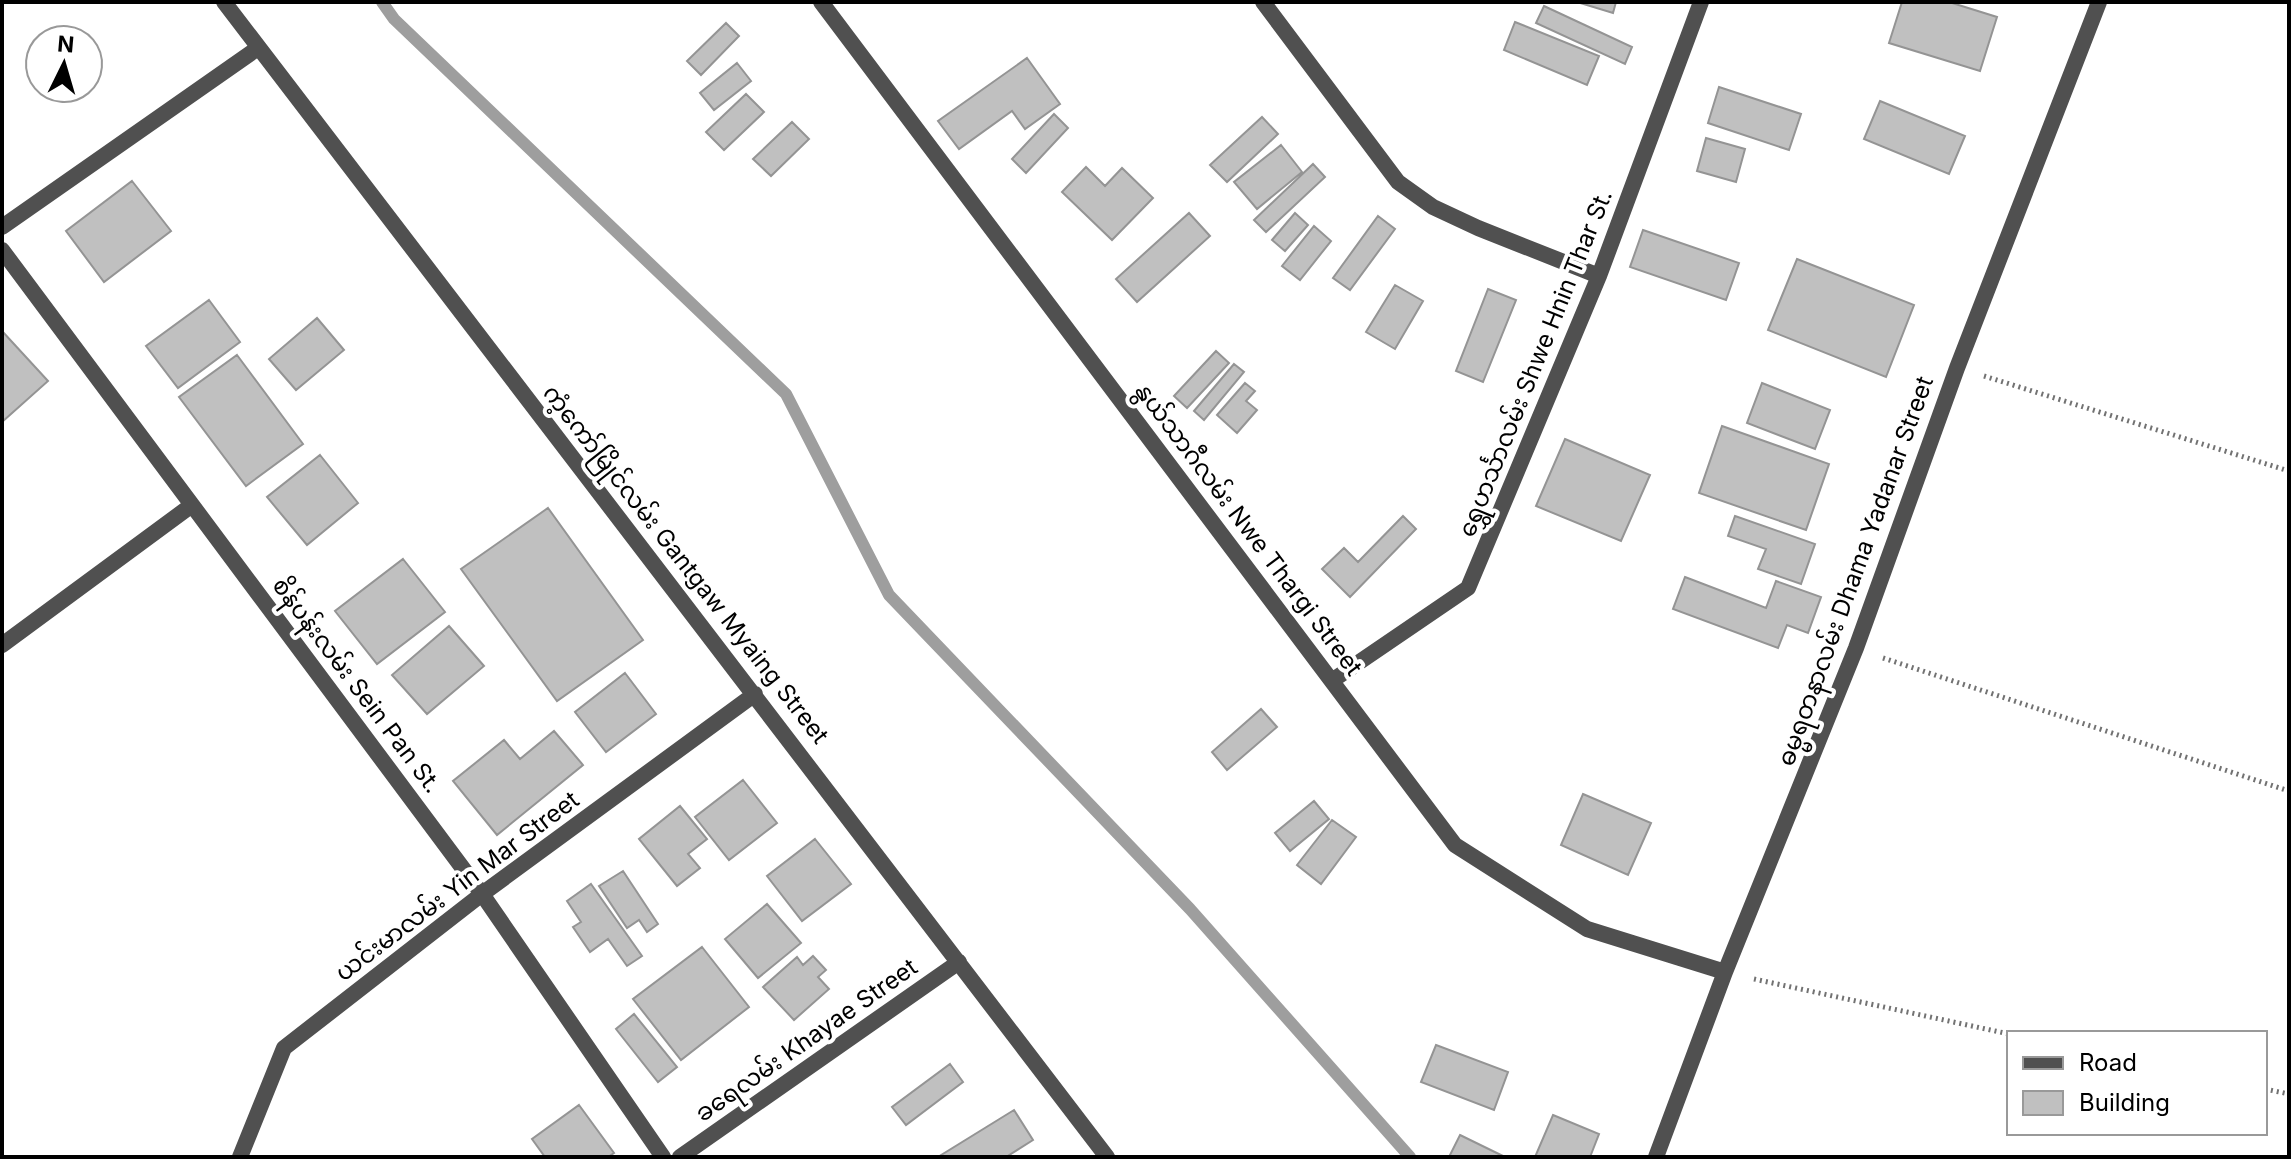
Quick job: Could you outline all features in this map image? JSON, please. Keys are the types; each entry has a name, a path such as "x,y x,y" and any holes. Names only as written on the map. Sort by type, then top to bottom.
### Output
{"street":[{"name":"ကံ့ကော်မြိုင်လမ်း Gantgaw Myaing Street","path":"224,2 1107,1157"},
{"name":"နွယ်သာဂီလမ်း Nwe Thargi Street","path":"821,2 1455,845 1587,929 1725,972"},
{"path":"1263,2 1398,182 1433,207 1599,276"},
{"name":"ရွှေဟင်္သာလမ်း Shwe Hnin Thar St.","path":"1333,680 1468,588 1599,276 1701,2"},
{"name":"ဓမ္မရတနာလမ်း Dhama Yadanar Street","path":"1656,1157 1725,972 1856,648 1957,368 2099,2"},
{"path":"2,227 258,48"},
{"name":"စိန်ပန်းလမ်း Sein Pan St.","path":"2,250 482,894 663,1157"},
{"path":"2,645 192,505"},
{"name":"ယင်းမာလမ်း Yin Mar Street","path":"240,1157 284,1048 482,894 755,694"},
{"name":"ခရေလမ်း Khayae Street","path":"680,1157 959,962"}],"path":[{"path":"1957,368 2289,471"},
{"path":"1856,648 2289,791"},
{"path":"1725,972 2007,1034"},
{"path":"2267,1089 2289,1094"}],"building":[{"path":"1577,2 1616,2 1613,13"},
{"path":"1902,2 1949,2 1997,17 1980,71 1889,43"},
{"path":"1544,6 1632,47 1625,64 1536,23"},
{"path":"1515,22 1599,56 1587,85 1504,50"},
{"path":"726,23 739,36 701,75 687,61"},
{"path":"1027,58 1060,104 1025,129 1012,111 959,149 938,121"},
{"path":"737,63 751,81 714,110 700,93"},
{"path":"1719,87 1801,114 1789,150 1708,123"},
{"path":"746,94 764,112 724,150 706,132"},
{"path":"1880,101 1965,136 1949,174 1864,139"},
{"path":"1054,114 1068,128 1026,173 1012,159"},
{"path":"1262,117 1278,134 1227,182 1210,165"},
{"path":"792,122 809,139 771,176 753,159"},
{"path":"1706,138 1745,149 1736,182 1697,171"},
{"path":"1281,145 1302,172 1257,209 1234,182"},
{"path":"1313,164 1325,177 1266,232 1254,220"},
{"path":"1086,167 1105,186 1122,168 1153,198 1112,240 1062,192"},
{"path":"132,181 171,231 104,282 66,231"},
{"path":"1189,213 1210,236 1137,302 1116,279"},
{"path":"1295,213 1308,225 1285,251 1272,240"},
{"path":"1378,216 1395,229 1350,290 1333,278"},
{"path":"1314,226 1331,241 1300,280 1282,266"},
{"path":"1643,230 1739,263 1726,300 1630,267"},
{"path":"1797,259 1914,305 1886,377 1768,330"},
{"path":"1395,285 1423,301 1395,349 1366,332"},
{"path":"1488,289 1516,300 1483,382 1456,371"},
{"path":"209,300 240,342 178,388 146,346"},
{"path":"317,318 344,350 296,390 269,359"},
{"path":"2,331 48,381 2,422"},
{"path":"1216,351 1229,363 1187,408 1174,396"},
{"path":"237,355 303,444 246,486 179,397"},
{"path":"1234,364 1244,372 1204,420 1194,411"},
{"path":"1245,383 1255,391 1246,401 1257,410 1237,433 1217,415"},
{"path":"1762,383 1830,410 1815,449 1747,423"},
{"path":"1722,426 1829,464 1806,530 1699,493"},
{"path":"1565,439 1650,475 1621,541 1536,506"},
{"path":"320,455 358,503 307,545 267,497"},
{"path":"548,508 643,640 557,701 461,569"},
{"path":"1403,516 1416,529 1350,597 1322,569 1344,548 1358,562"},
{"path":"1735,516 1815,544 1801,584 1758,569 1766,549 1728,536"},
{"path":"403,559 445,612 377,664 335,611"},
{"path":"1685,577 1766,608 1776,581 1821,597 1808,633 1787,625 1778,648 1673,609"},
{"path":"449,626 484,666 427,714 392,675"},
{"path":"625,673 656,714 606,752 575,712"},
{"path":"1261,709 1277,727 1227,770 1212,752"},
{"path":"554,731 583,765 497,835 453,781 504,740 520,759"},
{"path":"743,780 777,823 729,860 695,817"},
{"path":"1583,794 1651,823 1628,875 1561,845"},
{"path":"1314,801 1329,819 1290,851 1275,833"},
{"path":"680,806 707,839 688,854 700,868 677,886 639,839"},
{"path":"1332,820 1356,837 1321,884 1297,865"},
{"path":"815,839 851,884 802,921 767,876"},
{"path":"623,871 658,924 647,932 639,920 627,928 599,886"},
{"path":"591,884 642,956 627,966 608,939 590,952 573,927 581,922 567,901"},
{"path":"767,904 801,943 758,978 725,939"},
{"path":"702,947 749,1007 681,1060 633,999"},
{"path":"813,956 826,970 818,977 829,989 794,1020 763,987 797,957 803,965"},
{"path":"634,1014 677,1067 658,1082 616,1029"},
{"path":"1436,1045 1508,1072 1494,1110 1421,1082"},
{"path":"950,1064 963,1082 906,1125 892,1107"},
{"path":"579,1105 614,1153 608,1157 545,1157 532,1139"},
{"path":"1014,1110 1033,1140 1006,1157 938,1157"},
{"path":"1553,1115 1599,1134 1590,1157 1535,1157"},
{"path":"1460,1135 1505,1157 1449,1157"}],"waterway":[{"path":"382,2 394,19 786,394 889,595 1190,909 1410,1157"}]}
